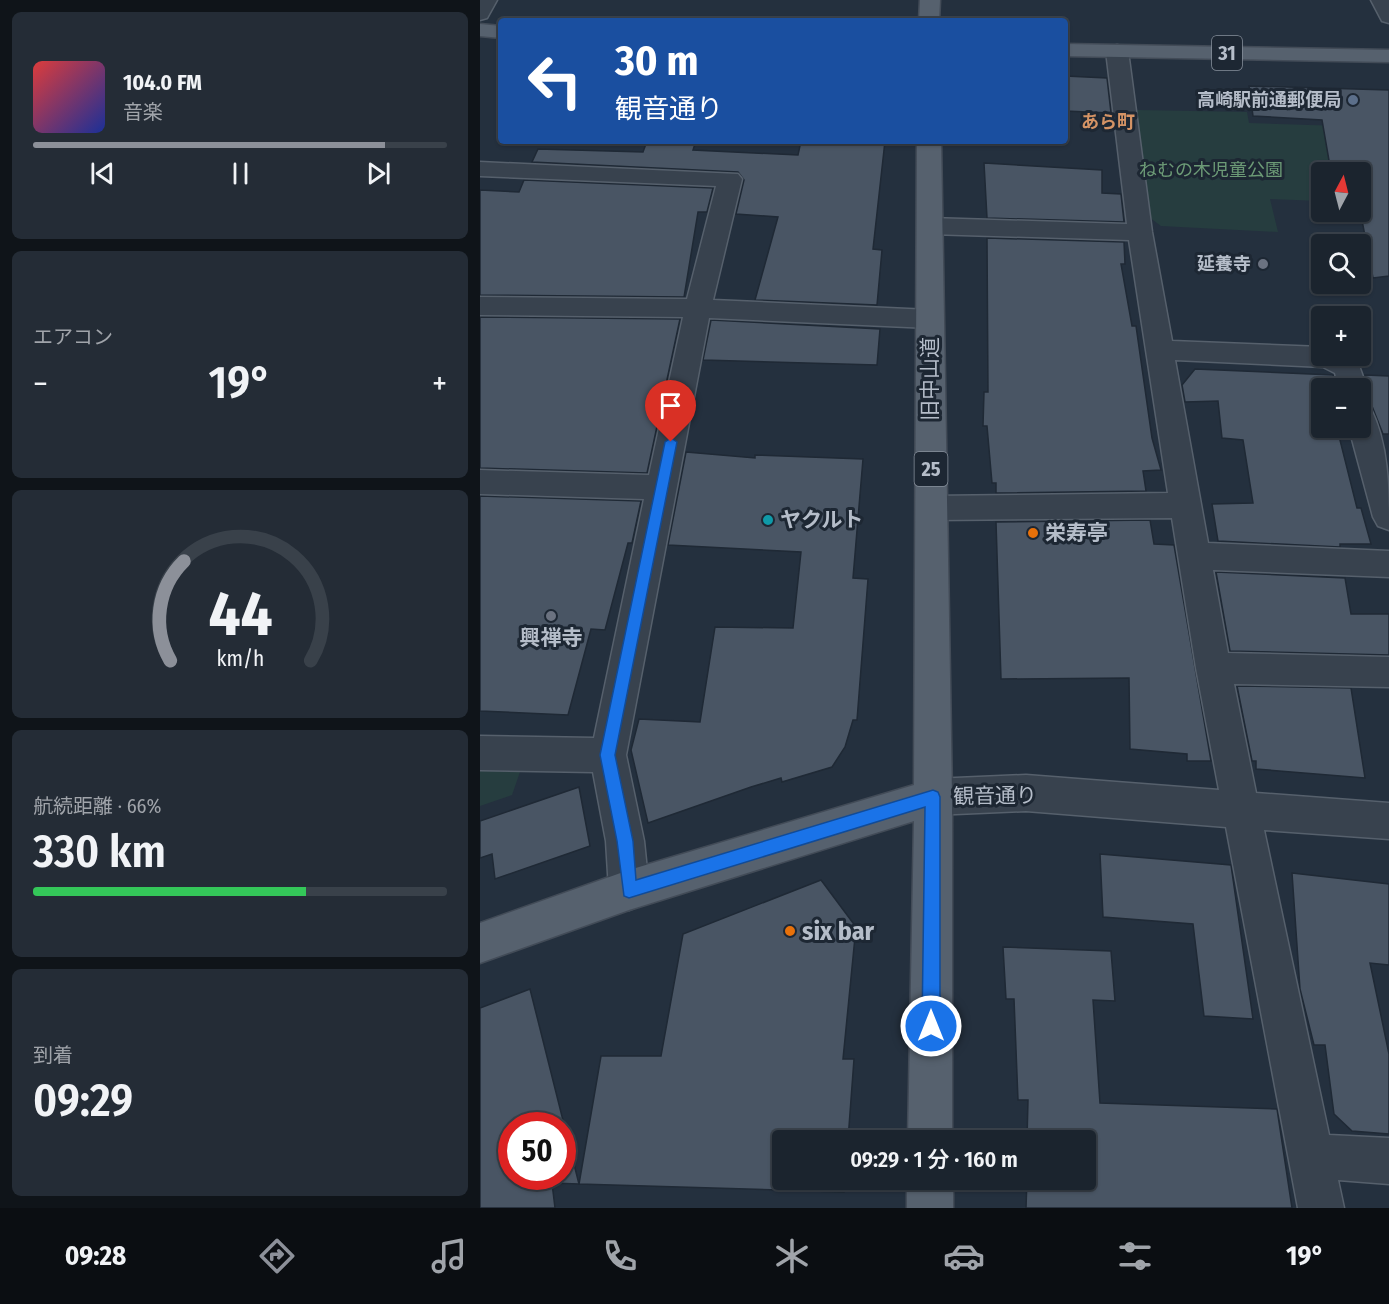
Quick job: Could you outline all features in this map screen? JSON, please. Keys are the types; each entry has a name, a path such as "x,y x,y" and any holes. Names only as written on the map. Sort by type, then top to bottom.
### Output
{"main road":[{"path":"930,0 930,18"},
{"path":"480,30 498,32"},
{"name":"31","path":"1068,50 1389,56"},
{"name":"旧中山道","path":"929,144 933,797 930,1130"},
{"name":"観音通り","path":"480,943 629,890 933,797"},
{"path":"930,1190 930,1208"}],"street":[{"path":"480,14 487,0"},
{"path":"1381,0 1389,17"},
{"path":"1117,51 1140,232 1193,556 1239,810 1321,1208"},
{"path":"480,169 730,179 698,308 608,755 625,841 629,890"},
{"path":"930,225 1140,232"},
{"path":"480,306 698,308 930,319"},
{"path":"1160,350 1328,357 1347,367 1350,378"},
{"path":"1367,438 1389,517"},
{"path":"480,482 662,487"},
{"path":"931,508 1186,505"},
{"path":"1193,556 1389,564"},
{"path":"1213,668 1389,672"},
{"path":"480,753 608,755"},
{"name":"観音通り","path":"933,797 1026,793 1389,821"},
{"path":"1312,1156 1389,1161"}],"green space":[{"name":"ねむの木児童公園","path":"1137,110 1247,112 1249,123 1340,126 1353,162 1311,162 1311,201 1270,199 1278,232 1161,226 1149,217"},
{"path":"480,765 522,766 512,795 480,806"}],"building":[{"path":"1068,76 1107,78 1111,113 1068,111"},
{"path":"1249,86 1389,90 1389,276 1373,278 1371,234 1365,234 1362,222 1371,222 1371,162 1329,162 1322,120 1253,116"},
{"path":"646,144 695,144 693,150 798,155 800,144 885,144 873,249 882,250 877,305 755,300 778,217 736,214 744,180 738,172 532,162 538,149 643,152"},
{"path":"984,163 1102,170 1102,193 1121,194 1124,222 987,218"},
{"path":"524,180 713,188 707,212 698,212 684,297 480,295 480,190 519,192"},
{"path":"987,238 1124,242 1125,264 1121,264 1132,326 1136,326 1152,438 1161,470 1143,471 1146,491 996,493 996,483 992,483 987,426 983,426 984,392 988,392"},
{"path":"480,317 680,319 647,473 480,468"},
{"path":"711,320 880,329 877,365 703,360"},
{"path":"1195,369 1333,375 1334,378 1311,378 1311,438 1340,438 1357,508 1361,508 1371,544 1340,544 1340,547 1218,541 1212,504 1253,503 1243,440 1222,438 1218,401 1185,402 1182,385"},
{"path":"1365,375 1389,376 1389,434 1383,434 1371,406 1371,378 1366,378"},
{"path":"686,452 755,458 755,455 863,459 853,578 868,579 857,720 853,720 845,747 832,767 782,782 781,778 751,787 648,823 631,750 639,719 700,722 715,627 793,628 801,552 668,545"},
{"name":"興禅寺","path":"480,496 641,501 632,543 628,543 605,630 591,629 568,715 480,711"},
{"path":"1150,520 1154,544 1174,545 1211,761 1187,761 1187,754 1130,749 1129,678 1001,679 996,522"},
{"path":"1216,572 1345,578 1351,614 1389,614 1389,655 1230,651"},
{"path":"1237,686 1351,688 1365,778 1256,769 1256,761 1252,761"},
{"path":"579,787 590,846 495,879 492,854 480,858 480,821"},
{"path":"1100,854 1231,865 1253,1019 1204,1016 1193,924 1103,917"},
{"path":"1292,873 1389,884 1389,965 1370,963 1389,1054 1389,1134 1352,1131 1334,1114 1325,1045 1314,1045 1300,989"},
{"path":"821,880 856,927 843,1059 854,1059 849,1130 772,1130 772,1190 579,1184 601,1056 661,1056 683,934"},
{"path":"1003,947 1111,951 1115,1001 1093,1000 1100,1103 1277,1109 1292,1208 1026,1208 1027,1190 1096,1190 1096,1130 1027,1130 1028,1100 1018,1100 1014,999 1006,999"},
{"path":"530,989 561,1112 498,1112 498,1190 553,1190 555,1208 480,1208 480,1008"},
{"path":"778,1190 844,1190 844,1192"}],"place":[{"name":"高崎駅前通郵便局","path":"1353,100"},
{"name":"延養寺","path":"1263,264"},
{"name":"ヤクルト","path":"768,520"},
{"name":"栄寿亭","path":"1033,533"},
{"name":"興禅寺","path":"551,616"},
{"name":"six bar","path":"790,931"}],"district":[{"name":"あら町","path":"1108,122"}],"route":[{"path":"671,442 608,755 625,841 629,890 933,797 931,1026"}]}
